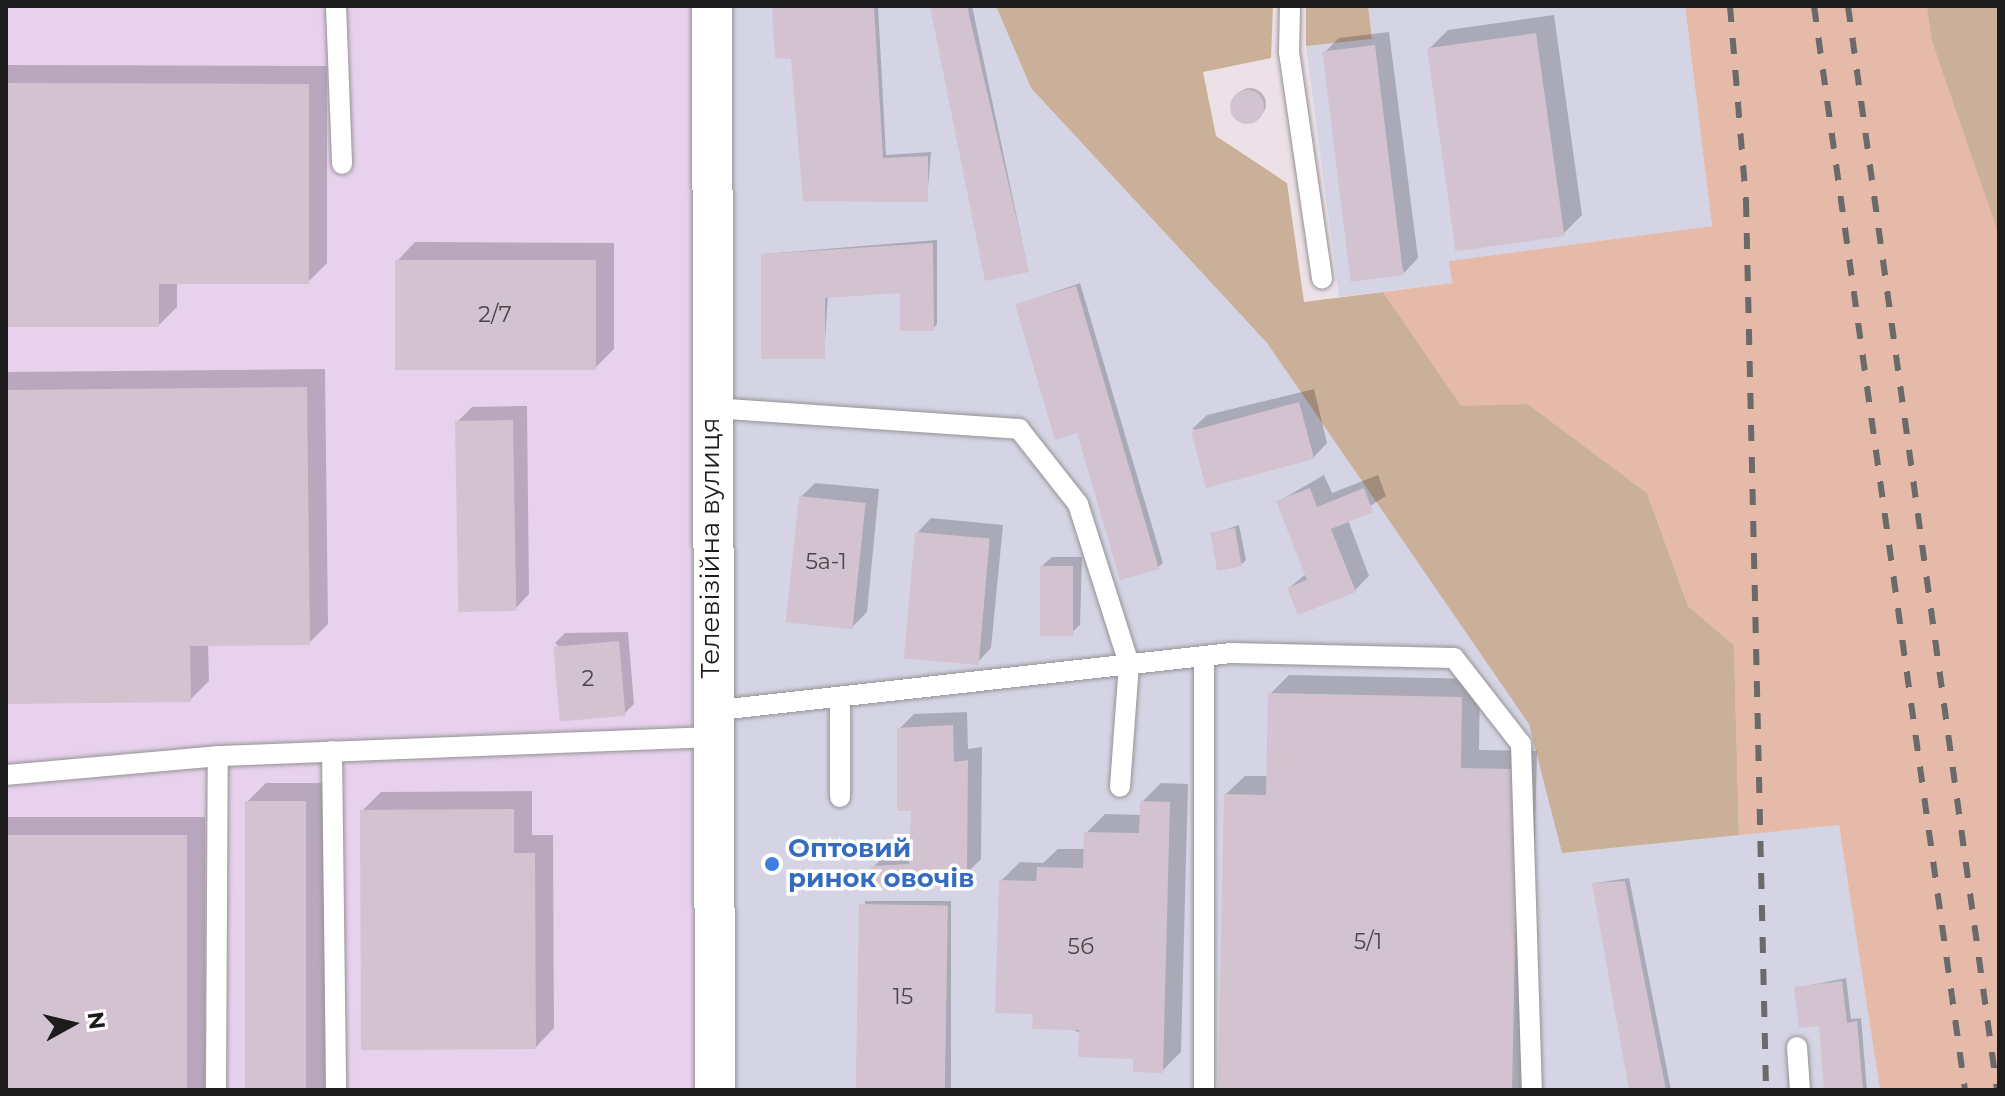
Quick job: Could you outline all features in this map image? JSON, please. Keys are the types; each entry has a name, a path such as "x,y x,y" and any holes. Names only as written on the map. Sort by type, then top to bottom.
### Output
{"street":[{"name":"Телевізійна вулиця","path":"712,6 710,724 715,1090"}],"lane":[{"path":"336,6 342,164"},
{"path":"1290,6 1289,52 1322,279"},
{"path":"712,408 1019,429 1078,504 1129,664 1120,787"},
{"path":"1204,656 1204,1090"},
{"path":"6,775 218,756 332,751 710,724 840,697 1204,656 1454,658 1521,744 1532,1090"},
{"path":"840,697 840,797"},
{"path":"332,751 336,1090"},
{"path":"216,1090 218,756"},
{"path":"1797,1047 1800,1090"}],"shaded area":[{"path":"6,6 698,6 698,1090 6,1090"},
{"path":"728,6 996,6 1031,88 1267,343 1530,724 1562,853 1839,824 1880,1090 729,1090"},
{"path":"996,6 1273,6 1271,58 1203,72 1216,136 1287,183 1304,302 1383,292 1461,406 1528,404 1647,493 1688,606 1734,645 1739,835 1562,853 1529,724 1267,343 1031,88"},
{"path":"1306,6 1368,6 1372,39 1306,46"},
{"path":"1368,6 1685,6 1712,226 1450,261 1452,283 1339,297 1306,46 1372,39"},
{"path":"1685,6 1999,6 1999,1090 1880,1090 1839,825 1739,835 1734,645 1688,606 1647,493 1528,404 1461,407 1383,292 1452,283 1449,261 1712,226"},
{"path":"1927,6 1999,6 1999,235 1932,41"}],"building":[{"path":"772,6 874,6 883,158 928,156 928,202 803,201 791,59 775,58"},
{"path":"930,6 967,6 1029,272 985,281"},
{"path":"1536,33 1565,236 1456,251 1427,48"},
{"path":"1375,45 1403,275 1351,282 1322,51"},
{"path":"6,83 309,84 309,284 159,284 159,327 6,327"},
{"path":"1247,90 1259,95 1264,107 1259,119 1247,124 1235,119 1230,107 1235,95"},
{"path":"933,243 934,331 900,331 900,293 825,298 825,359 761,359 761,254"},
{"path":"395,260 596,260 596,370 395,370"},
{"path":"1076,286 1159,569 1120,580 1077,433 1055,440 1015,304"},
{"path":"307,387 310,645 190,646 191,702 6,704 6,390"},
{"path":"1299,402 1314,459 1206,488 1191,431"},
{"path":"513,420 516,611 458,612 455,421"},
{"path":"1310,488 1317,507 1364,488 1373,512 1331,529 1356,592 1298,615 1287,588 1307,580 1276,501"},
{"path":"799,496 866,503 852,629 786,622"},
{"path":"1235,528 1242,566 1217,571 1210,532"},
{"path":"915,532 990,539 979,665 904,659"},
{"path":"1040,566 1073,566 1073,636 1040,636"},
{"path":"619,641 626,716 560,721 553,647"},
{"path":"1268,693 1462,697 1461,768 1519,769 1512,1090 1218,1090 1224,794 1266,795"},
{"path":"953,725 954,762 968,760 967,876 871,884 871,866 909,864 911,811 897,811 897,728"},
{"path":"245,801 306,801 306,1090 245,1090"},
{"path":"1140,801 1170,802 1163,1073 1133,1072 1133,1059 1078,1057 1079,1030 1032,1029 1033,1014 995,1013 999,880 1036,881 1037,867 1083,868 1084,832 1139,833"},
{"path":"514,809 514,853 535,853 536,1049 361,1050 360,810"},
{"path":"6,835 187,835 187,1090 6,1090"},
{"path":"1625,881 1666,1090 1629,1090 1592,883"},
{"path":"859,904 948,906 945,1090 856,1090"},
{"path":"1842,981 1847,1023 1857,1021 1863,1090 1824,1090 1819,1026 1799,1028 1794,987"}],"railway":[{"path":"1730,6 1746,201 1766,1090"},
{"path":"1814,6 1965,1090"},
{"path":"1848,6 1997,1090"}],"place":[{"name":"Оптовий ринок овочів","path":"772,864"}]}
